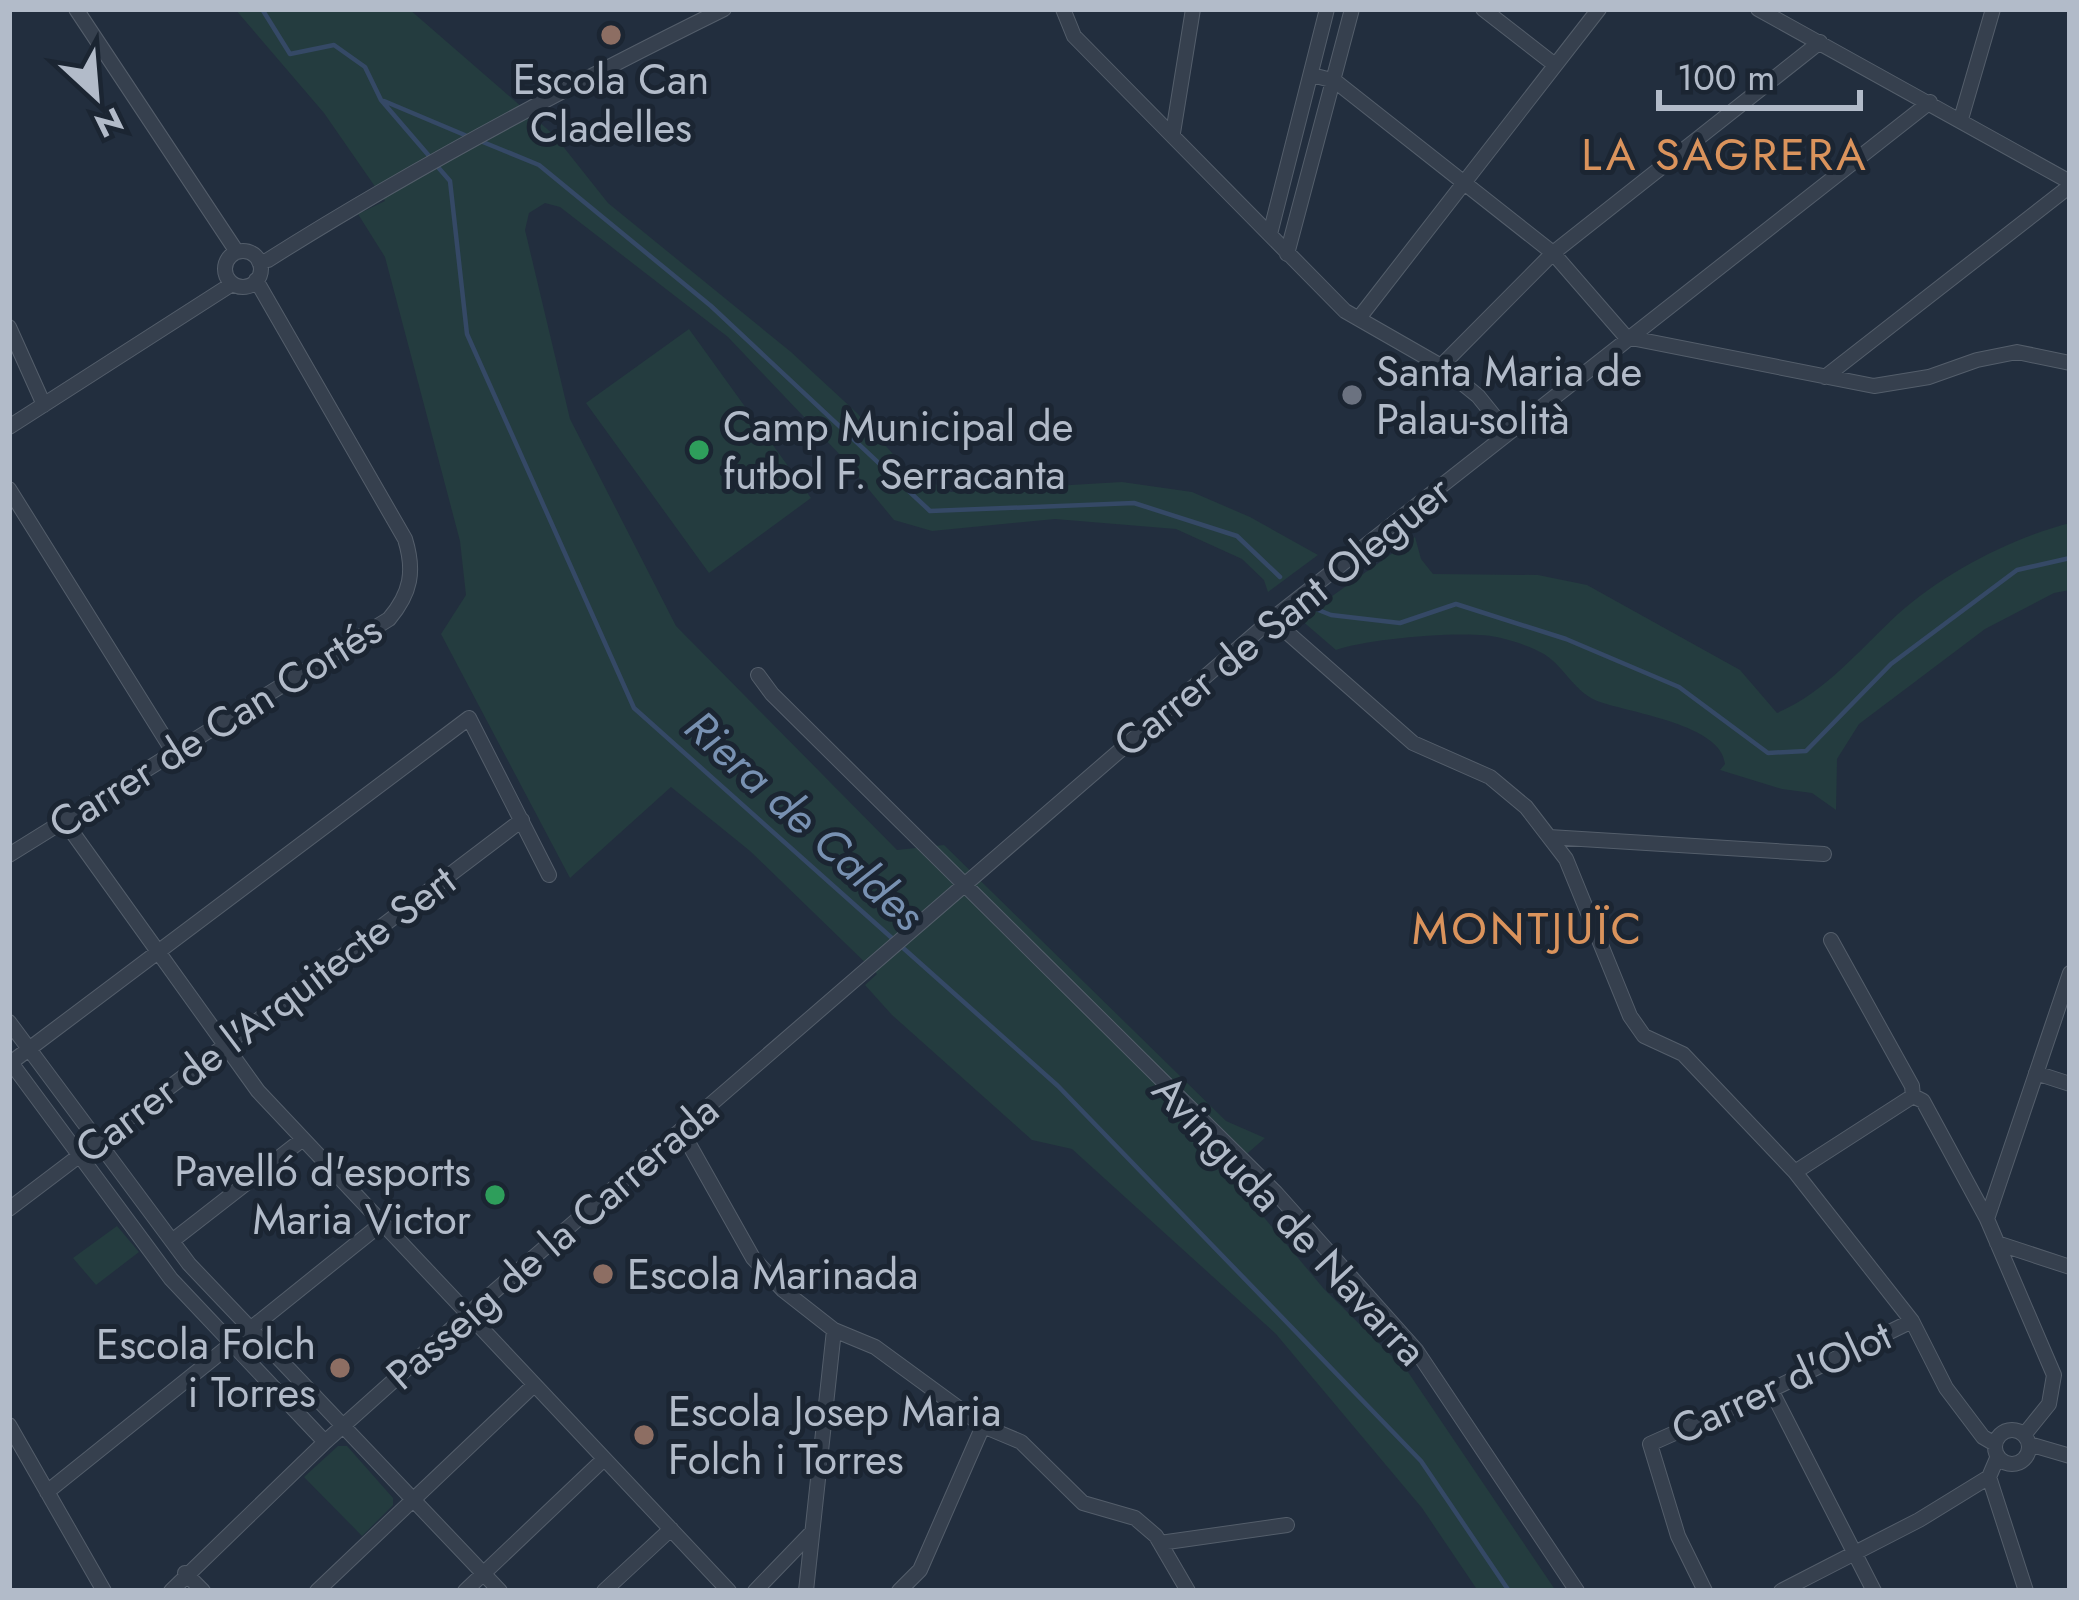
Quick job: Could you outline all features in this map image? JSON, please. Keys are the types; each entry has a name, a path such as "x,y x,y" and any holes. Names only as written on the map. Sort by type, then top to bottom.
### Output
{"street":[{"path":"76,9 237,252"},
{"path":"259,262 548,97 724,9"},
{"path":"1063,9 1074,36 1345,310 1441,367 1478,397 1507,432"},
{"path":"1173,133 1192,9"},
{"path":"1270,234 1327,9"},
{"path":"1287,254 1352,9"},
{"path":"1483,9 1555,65"},
{"path":"1359,317 1599,9"},
{"path":"1961,119 1994,9"},
{"path":"1764,10 2070,184 1826,377"},
{"path":"1441,367 1552,253 1820,42"},
{"path":"1312,75 1335,81 1552,253 1626,337 1874,386 1929,377 1976,360 2018,352 2070,363"},
{"name":"Carrer de Sant Oleguer","path":"942,901 1272,619 1930,102"},
{"path":"232,284 225,269 227,260 237,252 251,253 259,262"},
{"path":"9,427 232,284 243,287 256,280 259,262"},
{"name":"Carrer de Can Cortés","path":"9,855 389,619 410,587 413,562 405,539 256,280"},
{"path":"9,327 44,405"},
{"path":"9,489 174,753"},
{"path":"1272,619 1413,743 1490,777 1526,807 1566,859 1630,1016 1644,1036 1683,1054 1795,1172 1912,1321 1946,1388 1983,1437 2009,1465 2021,1462 2029,1453 2027,1440 2049,1404 2054,1376 1987,1219 1923,1101 1913,1096"},
{"name":"Avinguda de Navarra","path":"758,675 962,884 1276,1192 1416,1350 1576,1591"},
{"path":"325,1442 171,1279 10,1062 469,718 549,875"},
{"name":"Carrer de l'Arquitecte Sert","path":"9,1209 522,820"},
{"path":"65,822 258,1091 729,1591"},
{"path":"1549,837 1824,854"},
{"name":"Passeig de la Carrerada","path":"171,1591 466,1315 942,901"},
{"path":"1831,940 1912,1086 1913,1096"},
{"path":"1987,1219 2070,974"},
{"path":"9,1022 172,1241 500,1591"},
{"path":"2036,1073 2070,1084"},
{"path":"1795,1172 1913,1096"},
{"path":"681,1130 753,1258 783,1291 834,1330 875,1347 983,1426 1021,1442 1083,1503 1135,1518 1160,1544 1188,1591"},
{"path":"172,1241 303,1139"},
{"path":"47,1492 382,1223"},
{"path":"1997,1243 2070,1267"},
{"name":"Carrer d'Olot","path":"1705,1591 1678,1536 1649,1444 1912,1321"},
{"path":"806,1591 834,1330"},
{"path":"317,1591 534,1385"},
{"path":"1771,1390 1874,1591"},
{"path":"9,1425 104,1591"},
{"path":"899,1591 920,1570 983,1426"},
{"path":"2026,1591 1989,1477 1996,1450 2006,1431 2070,1456"},
{"path":"466,1591 604,1459"},
{"path":"1780,1591 1918,1520 1989,1477"},
{"path":"1160,1544 1287,1525"},
{"path":"604,1591 670,1528"},
{"path":"755,1591 812,1533"},
{"path":"185,1574 202,1591"}],"green space":[{"path":"235,9 409,9 554,135 608,203 791,352 857,413 906,469 951,492 1122,482 1192,492 1318,555 1268,592 1264,580 1242,559 1176,529 1055,519 932,531 894,520 842,457 728,337 560,207 545,203 529,213 525,230 570,419 676,626 897,850 944,845 1226,1121 1265,1138 1226,1172 1324,1289 1408,1372 1556,1591 1478,1591 1422,1508 1276,1334 1072,1149 1032,1140 892,1015 865,985 877,974 750,851 671,787 570,878 441,634 466,595 460,541 385,257 358,214 385,201 324,113"},
{"name":"Camp Municipal de futbol F. Serracanta","path":"689,329 811,498 709,573 586,403"},
{"path":"2070,523 2070,590 2054,593 1985,629 1859,724 1837,759 1836,810 1812,793 1720,770 1725,764 1709,739 1673,722 1591,698 1552,660 1523,644 1486,635 1443,635 1336,650 1300,619 1415,537 1421,559 1433,574 1538,575 1587,585 1740,670 1777,713 1827,682 1898,614 1957,571"},
{"path":"117,1226 139,1252 96,1285 73,1258"},
{"path":"338,1446 347,1446 393,1498 393,1505 362,1536 304,1477"}],"waterway":[{"name":"Riera de Caldes","path":"262,9 290,54 334,45 365,67 381,100 430,157"},
{"path":"384,101 467,136"},
{"path":"478,140 539,165 711,306 930,511 1134,503 1237,536 1280,577"},
{"name":"Riera de Caldes","path":"437,166 450,181 467,334 634,708 893,939"},
{"path":"1311,607 1331,615 1400,623 1456,604 1566,639 1679,687 1768,753 1806,751 1891,664 2017,570 2070,558"},
{"name":"Riera de Caldes","path":"902,947 1058,1086 1421,1461 1509,1591"}],"place":[{"name":"Escola Can Cladelles","path":"611,35"},
{"name":"Santa Maria de Palau-solità","path":"1352,395"},
{"name":"Camp Municipal de futbol F. Serracanta","path":"699,450"},
{"name":"Pavelló d'esports Maria Victor","path":"495,1195"},
{"name":"Escola Marinada","path":"603,1274"},
{"name":"Escola Folch i Torres","path":"340,1368"},
{"name":"Escola Josep Maria Folch i Torres","path":"644,1435"}],"district":[{"name":"LA SAGRERA","path":"1725,154"},
{"name":"MONTJUÏC","path":"1528,928"}]}
